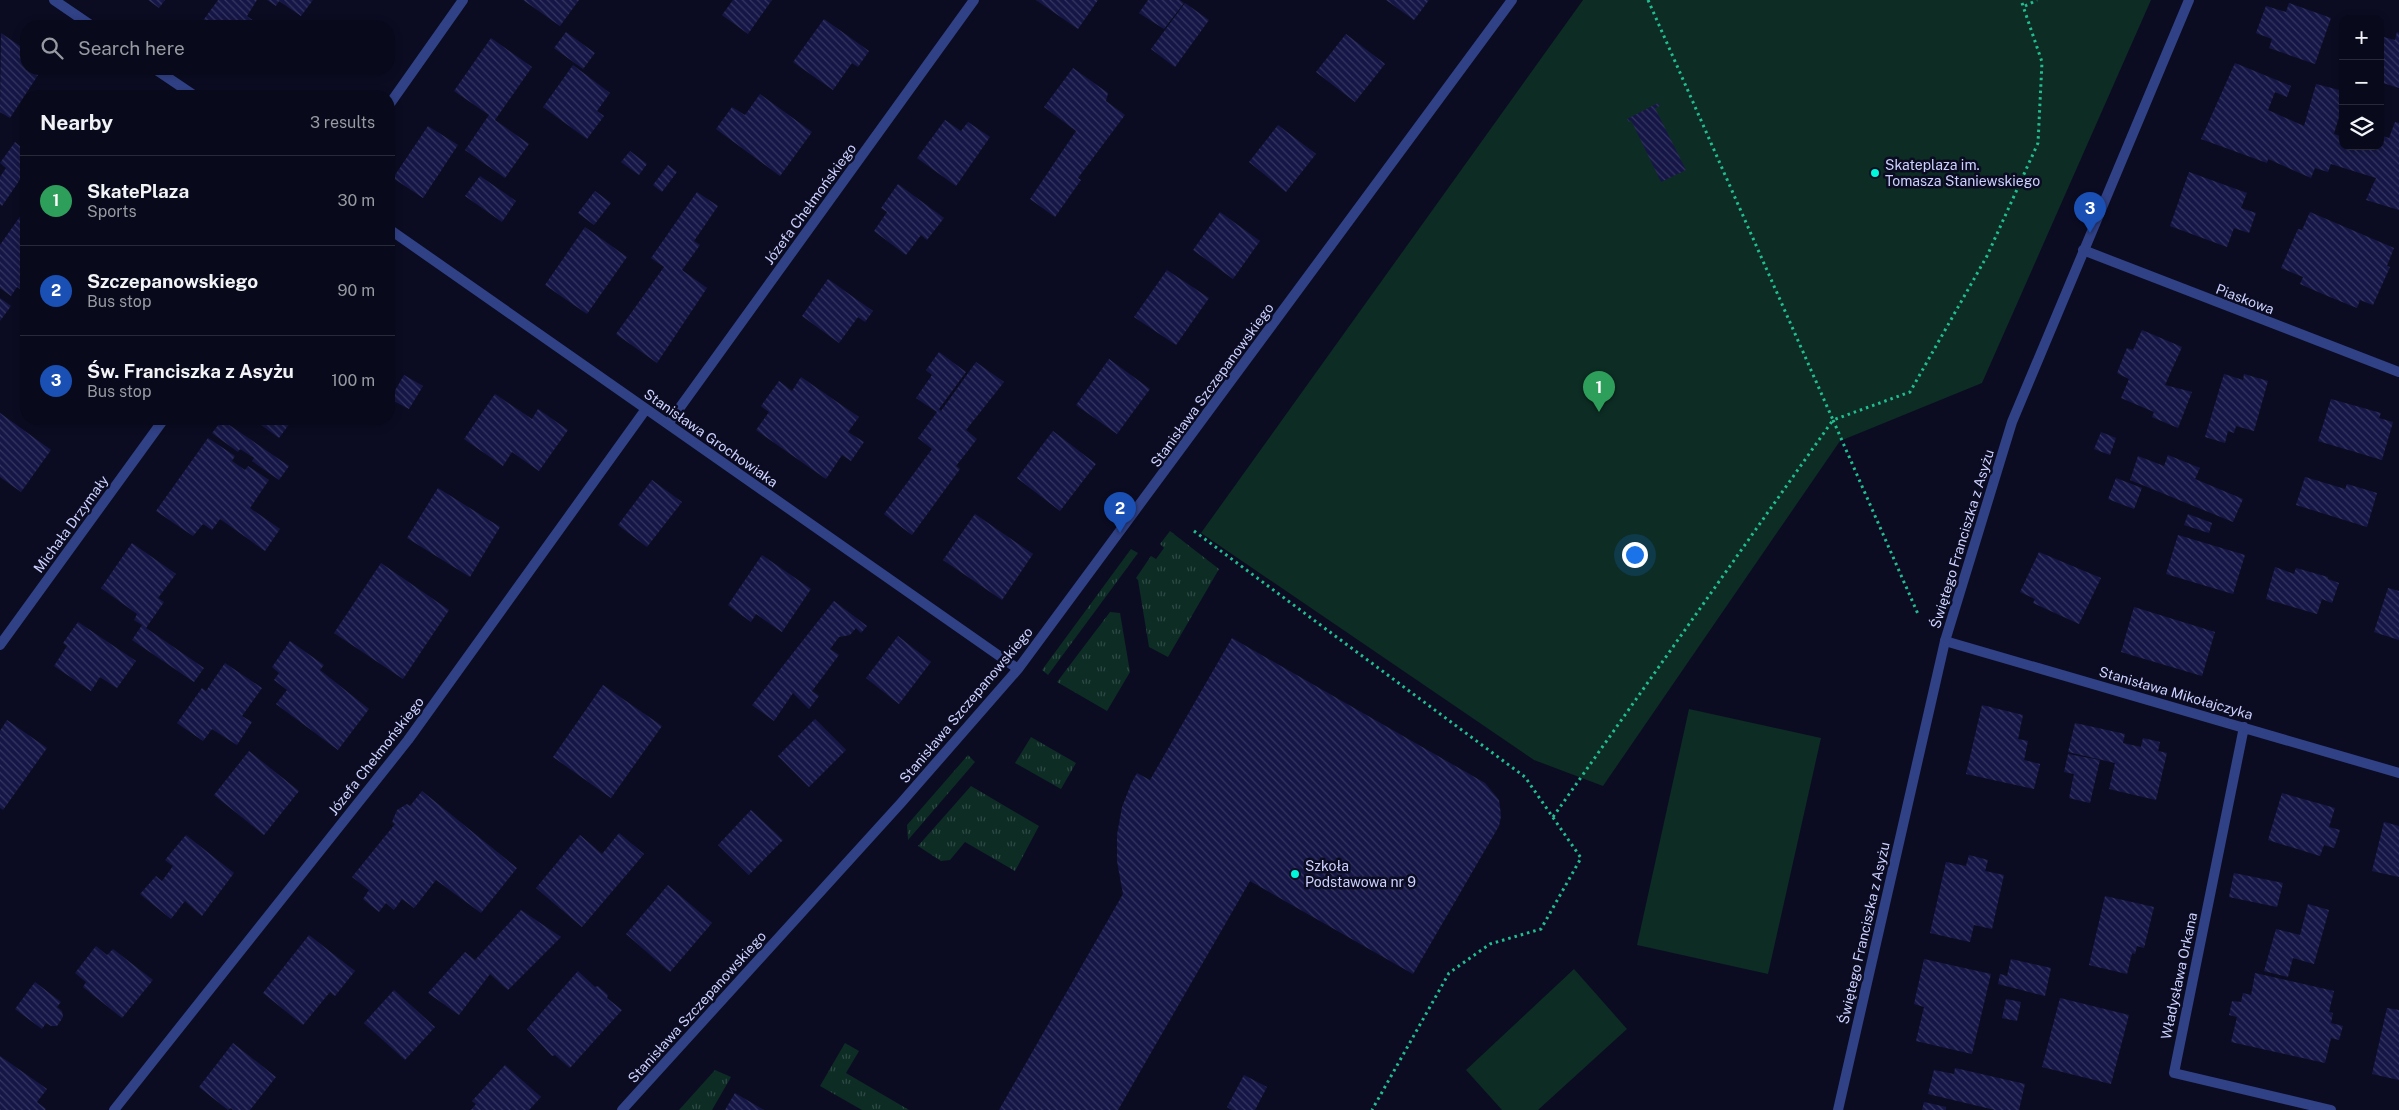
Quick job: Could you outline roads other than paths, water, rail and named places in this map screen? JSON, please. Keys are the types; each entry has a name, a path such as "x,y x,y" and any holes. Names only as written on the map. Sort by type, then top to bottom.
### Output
{"street":[{"path":"54,0 83,20"},
{"path":"395,96 463,0"},
{"name":"Józefa Chełmońskiego","path":"668,424 974,0"},
{"name":"Stanisława Szczepanowskiego","path":"622,1110 901,803 1018,669 1512,0"},
{"name":"Świętego Franciszka z Asyżu","path":"1838,1110 1945,641 2012,422 2189,0"},
{"path":"164,75 186,90"},
{"name":"Stanisława Grochowiaka","path":"395,233 1018,669"},
{"name":"Piaskowa","path":"2083,250 2399,372"},
{"name":"Józefa Chełmońskiego","path":"114,1110 408,740 646,409"},
{"name":"Michała Drzymały","path":"0,645 160,425"},
{"name":"Stanisława Mikołajczyka","path":"1945,641 2399,773"},
{"name":"Władysława Orkana","path":"2244,727 2174,1073 2331,1110"}],"place":[{"name":"Skateplaza im. Tomasza Staniewskiego","path":"1875,173"},
{"name":"Św. Franciszka z Asyżu","path":"2090,233"},
{"name":"SkatePlaza","path":"1599,412"},
{"name":"Szczepanowskiego","path":"1120,533"},
{"name":"Szkoła Podstawowa nr 9","path":"1295,874"}]}
